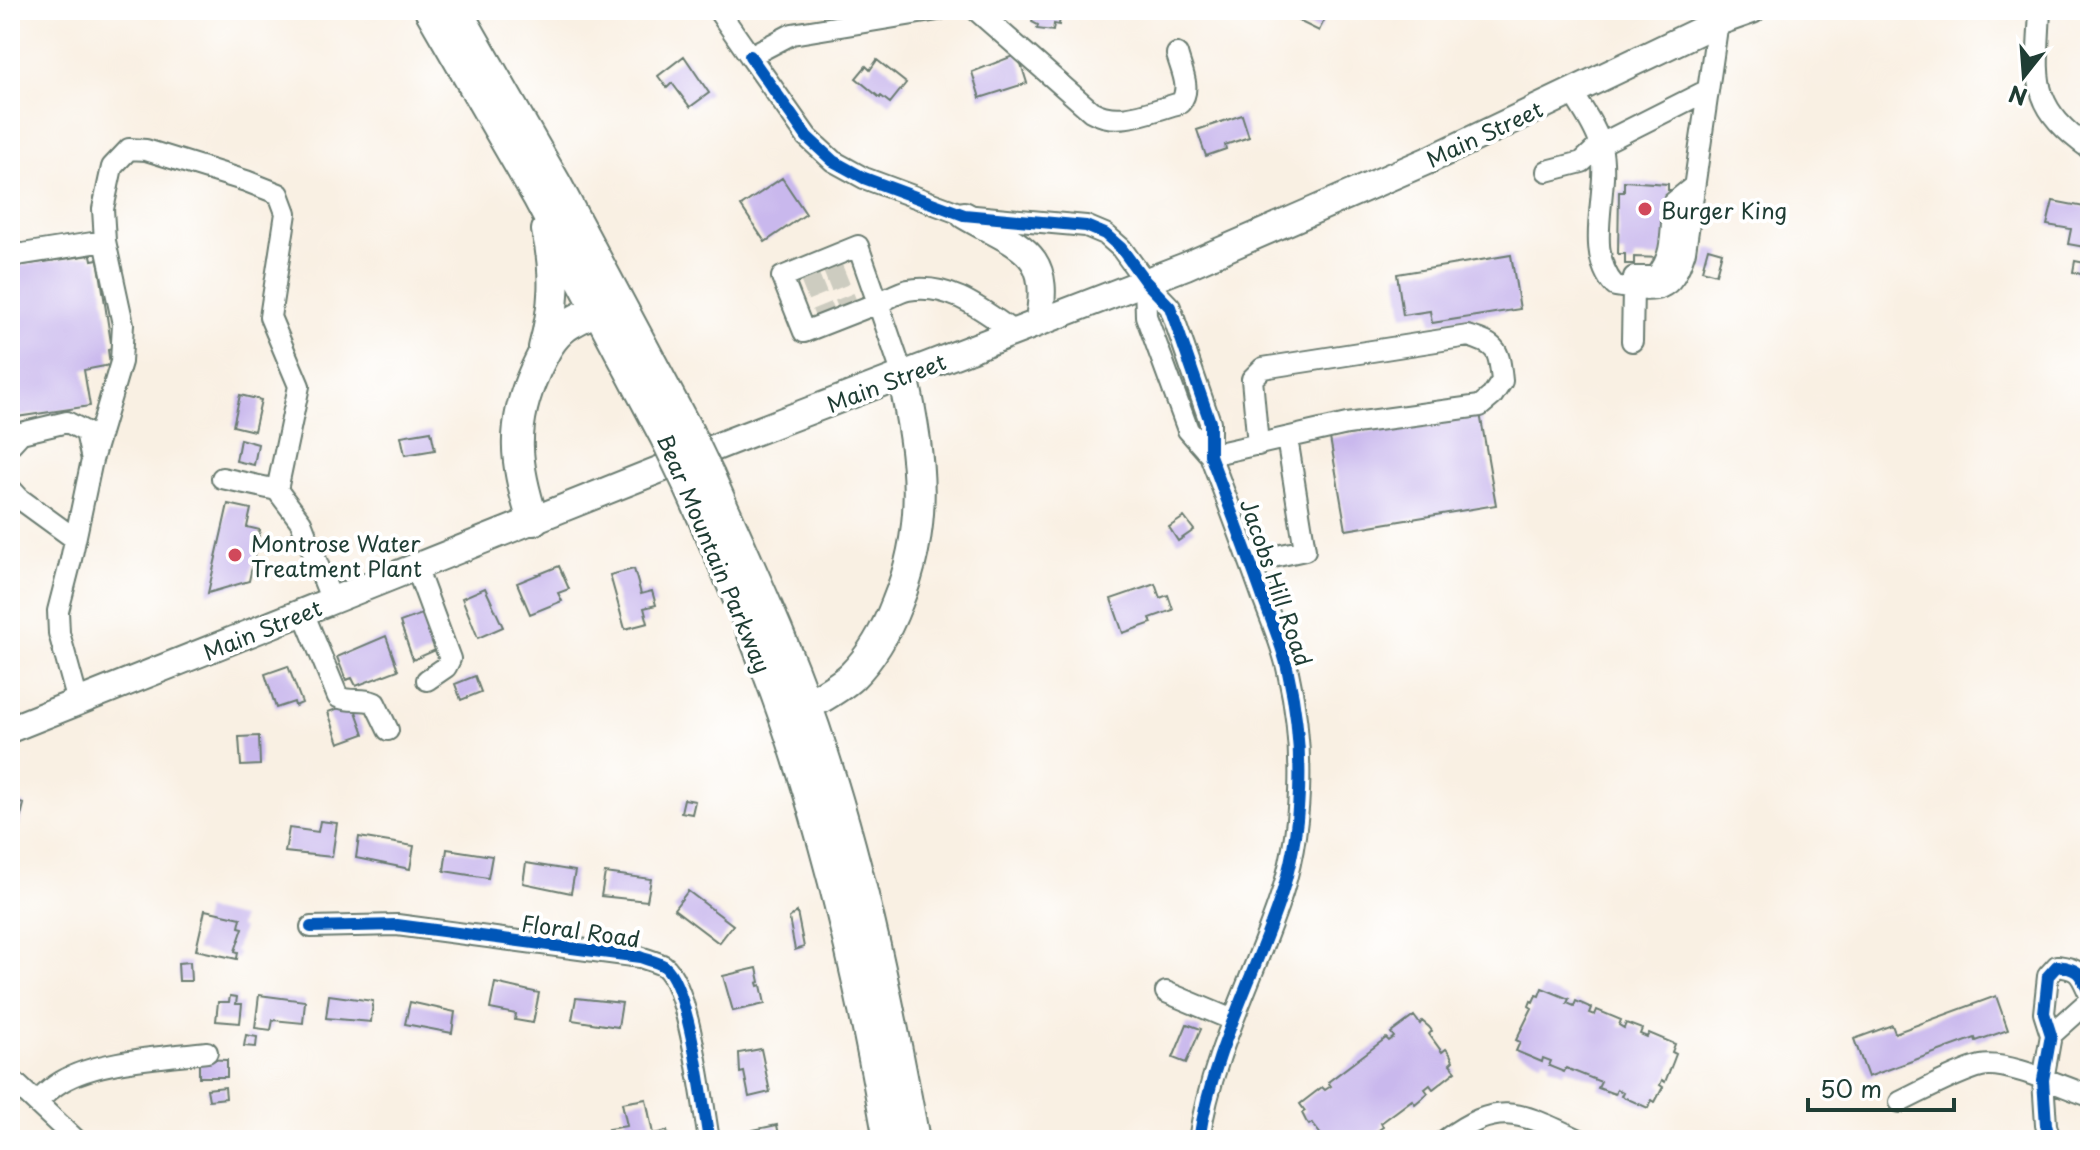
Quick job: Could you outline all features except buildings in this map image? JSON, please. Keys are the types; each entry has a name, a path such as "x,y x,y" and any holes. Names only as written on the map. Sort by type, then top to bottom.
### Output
{"highway":[{"name":"Bear Mountain Parkway","path":"430,10 599,309 678,436"},
{"name":"Bear Mountain Parkway","path":"456,10 557,186 700,482 773,620 830,776 863,891 887,995 914,1140"},
{"path":"538,197 551,247 555,286 552,321 543,354"},
{"path":"533,520 519,469 516,433 524,397 550,342 569,324 599,309"},
{"path":"806,706 843,684 866,660 891,618 905,580 918,530 920,494 915,435 903,376"},
{"name":"Bear Mountain Parkway","path":"700,482 810,795 854,959 889,1140"}],"main road":[{"name":"Main Street","path":"10,729 1145,281 1321,208 1572,91 1719,16 1752,10"},
{"path":"964,215 1026,252 1034,260 1043,285 1026,327"}],"street":[{"name":"Jacobs Hill Road","path":"718,10 807,137 833,161 864,178 964,215 1086,226 1105,234 1121,248 1145,281 1170,307 1210,422 1210,455 1288,670 1298,730 1299,796 1293,856 1279,903 1220,1053 1199,1140"},
{"path":"750,56 792,34 938,10"},
{"path":"976,10 1091,111 1102,117 1118,119 1180,103 1187,89 1177,54"},
{"path":"2040,10 2037,71 2042,95 2059,125 2090,149"},
{"path":"1602,153 1599,248 1604,274 1615,286 1659,289 1673,280 1685,251 1719,16"},
{"path":"1547,171 1602,153 1708,90"},
{"path":"1572,91 1612,177 1613,263 1620,274 1638,278 1655,277 1665,267 1670,252 1673,203 1694,186"},
{"path":"78,702 59,633 58,611 92,460 121,362 123,324 105,241 103,209 112,167 129,149 146,150 279,194 286,213 270,317 299,386 277,490"},
{"path":"10,256 105,241"},
{"path":"903,376 878,303 858,246 831,264 808,273 782,277 804,332 826,319 878,303 909,290 941,291 1026,327"},
{"path":"1632,341 1633,289"},
{"path":"1210,455 1258,445 1347,424 1480,406 1492,396 1502,381 1499,356 1491,343 1468,336 1263,368 1252,379 1258,445"},
{"path":"10,445 21,433 67,422 86,432 92,460"},
{"path":"1250,562 1305,550 1287,438"},
{"path":"222,478 277,490 301,522 332,601"},
{"path":"10,488 20,499 75,539"},
{"path":"416,567 450,659 446,667 427,680"},
{"path":"303,612 338,697 344,700 368,699 375,703 388,730"},
{"name":"Floral Road","path":"311,927 397,925 640,957 665,967 675,980 689,1025 709,1140"},
{"path":"2050,1140 2043,1080 2051,1035 2044,1013 2048,976 2057,966 2079,972 2090,998 2051,1035"},
{"path":"1166,992 1233,1020"},
{"path":"37,1102 58,1083 81,1072 142,1059 207,1052"},
{"path":"1900,1102 1983,1065 2017,1068 2090,1096"},
{"path":"10,1078 76,1140"},
{"path":"1445,1140 1481,1117 1501,1113 1529,1117 1580,1140"}],"tunnel":[{"path":"833,269 848,306"},
{"path":"810,278 825,315"}],"cycle path":[{"path":"750,56 807,137 833,161 864,178 964,215 1086,226 1105,234 1121,248 1145,281 1170,307 1210,422 1210,455 1283,653 1294,701 1299,759 1297,819 1287,877 1222,1050 1199,1140"},
{"path":"311,927 397,925 640,957 664,966 673,977 688,1020 709,1140"},
{"path":"2050,1140 2043,1080 2051,1035 2044,1013 2048,976 2057,966 2071,969 2081,977 2090,995"}],"place":[{"name":"Burger King","path":"1645,209"},
{"name":"Montrose Water Treatment Plant","path":"235,555"}]}
